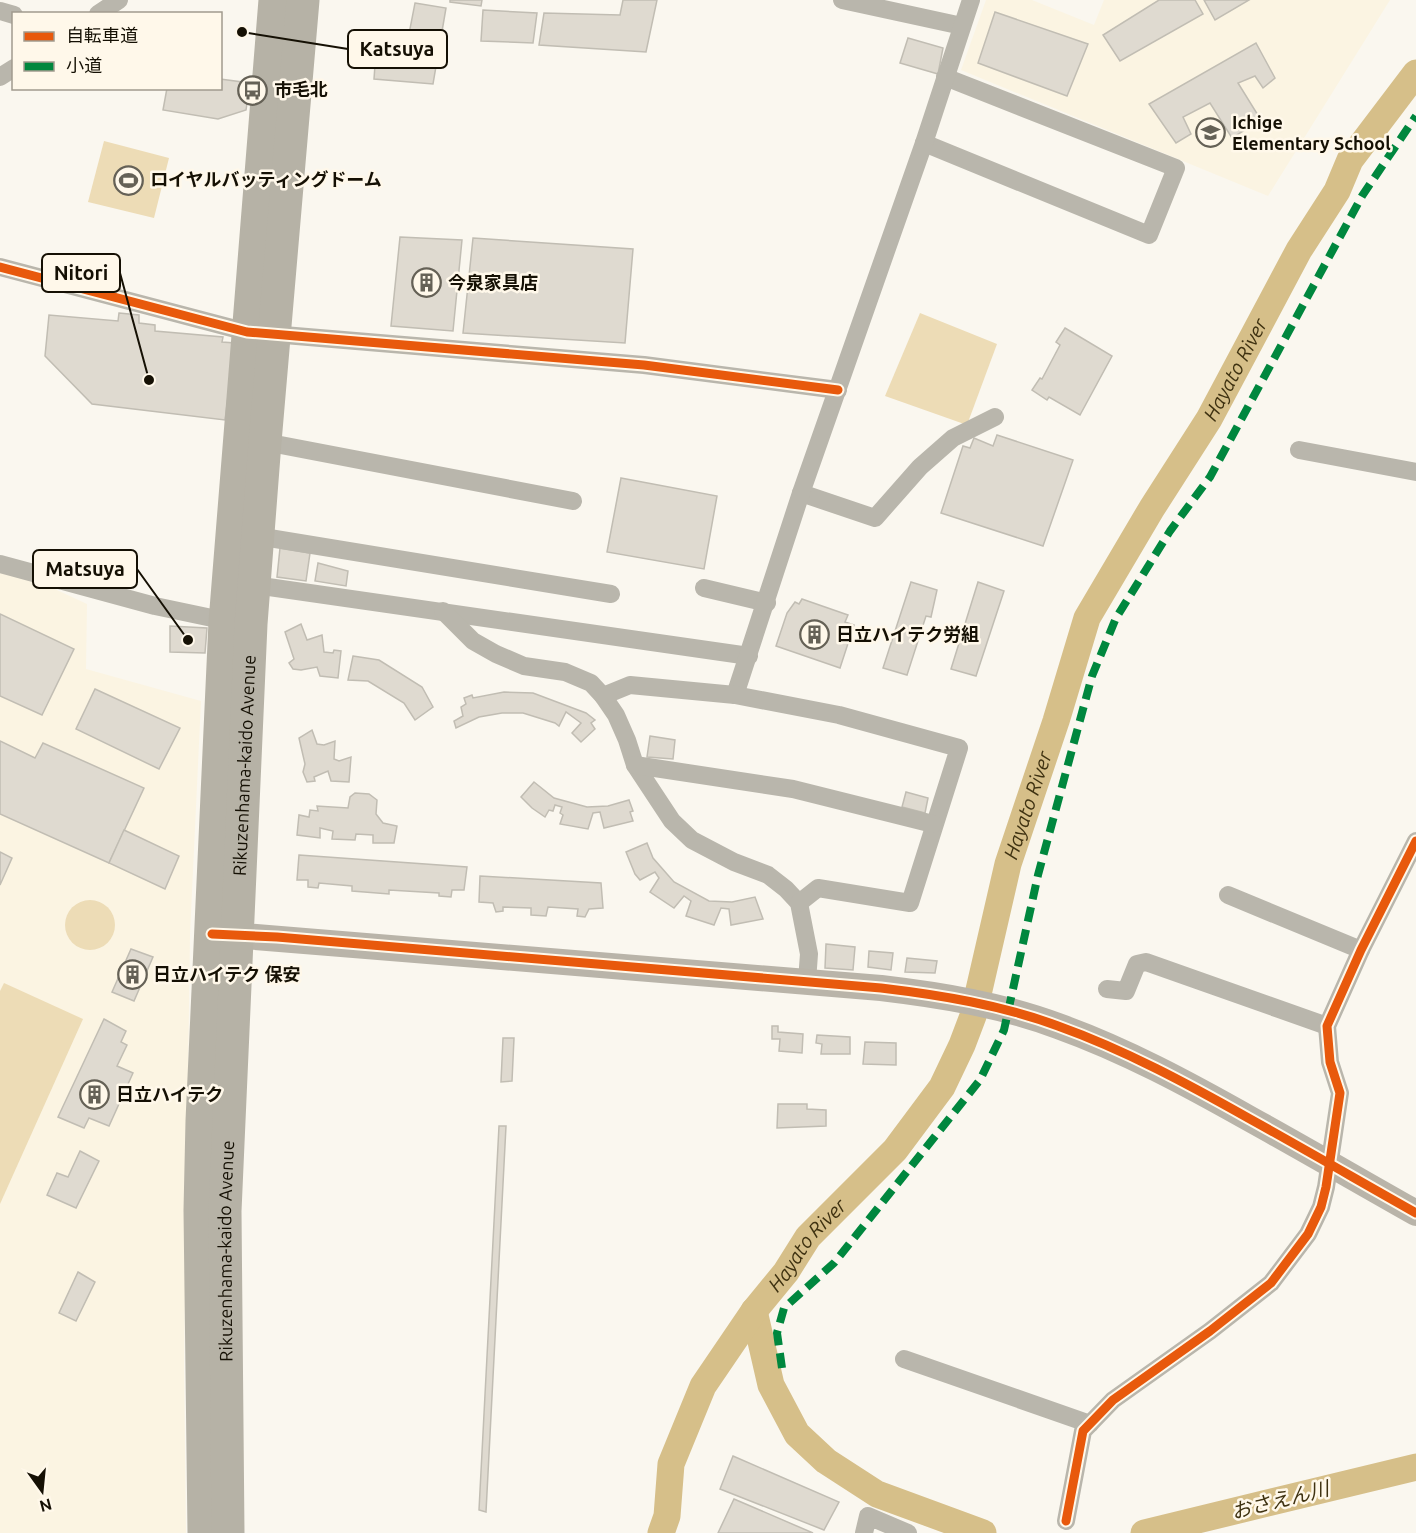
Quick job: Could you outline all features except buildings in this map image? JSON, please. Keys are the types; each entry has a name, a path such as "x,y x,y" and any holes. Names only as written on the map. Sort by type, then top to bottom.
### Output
{"highway":[{"name":"Rikuzenhama-kaido Avenue","path":"228,1533 225,934 238,623 261,333 275,0"},
{"name":"Rikuzenhama-kaido Avenue","path":"238,623 254,585 265,442 261,333 303,0"},
{"name":"Rikuzenhama-kaido Avenue","path":"204,1533 200,1210 202,1121 225,934"}],"street":[{"path":"101,12 119,0"},
{"path":"842,0 962,26"},
{"path":"735,695 767,603 801,493 924,143 971,0"},
{"path":"924,143 1149,235 1176,168 945,77"},
{"path":"0,267 261,333 644,365 838,390"},
{"path":"801,493 875,518 920,467 953,438 995,417"},
{"path":"265,442 573,501"},
{"path":"1299,450 1416,472"},
{"path":"257,536 611,594"},
{"path":"0,564 155,606 238,623"},
{"path":"254,585 749,656"},
{"path":"704,588 767,603"},
{"path":"443,611 473,641 496,654 524,666 565,672 591,683 616,715 635,765 672,821 693,840 734,862 768,875 799,903 809,954 807,981"},
{"path":"603,696 630,685 735,695 839,715 959,748 933,824 910,903 818,888 799,903"},
{"path":"635,765 793,789 933,824"},
{"path":"1066,1521 1083,1431 1113,1400 1210,1331 1271,1282 1308,1234 1321,1207 1331,1164 1340,1093 1330,1062 1327,1026 1360,950 1416,841"},
{"path":"1228,895 1360,950"},
{"path":"225,934 807,981 923,993 958,999 1058,1026 1127,1054 1194,1088 1416,1213"},
{"path":"1107,989 1126,991 1137,964 1146,962 1327,1026"},
{"path":"904,1359 1090,1424"},
{"path":"864,1533 868,1516 909,1533"}],"shaded area":[{"name":"Ichige Elementary School","path":"986,0 1032,0 1094,25 1104,0 1390,0 1268,196 961,70"},
{"name":"ロイヤルバッティングドーム","path":"104,141 169,158 154,218 88,202"},
{"path":"920,313 997,344 967,425 885,396"},
{"path":"0,572 46,585 87,604 86,669 201,701 190,934 184,1365 186,1533 0,1533"},
{"path":"85,900 95,900 108,907 115,920 115,930 108,943 95,950 85,950 76,946 69,939 65,930 65,920 69,911 76,904"},
{"path":"4,983 83,1019 0,1204 0,991"}],"waterway":[{"name":"Hayato River","path":"661,1533 667,1516 671,1464 703,1386 754,1311 786,1272 808,1237 895,1150 942,1087 973,1016 1008,864 1056,721 1087,618 1152,508 1209,419 1299,250 1337,191 1350,160 1416,73"},
{"name":"おさえん川","path":"754,1311 771,1385 797,1434 826,1461 877,1494 983,1533"},
{"name":"おさえん川","path":"1144,1533 1416,1467"}],"marked path":[{"path":"782,1368 777,1333 784,1308 834,1263 980,1080 1004,1030 1038,875 1092,676 1116,618 1170,531 1210,477 1362,196 1416,116"}],"cycle path":[{"path":"0,267 247,332 644,365 838,390"},
{"path":"1066,1521 1083,1431 1113,1400 1210,1331 1271,1283 1308,1234 1321,1207 1326,1187 1340,1093 1330,1062 1327,1026 1361,950 1416,841"},
{"path":"212,934 277,937 881,988 948,998 1015,1012 1083,1035 1156,1068 1416,1213"}],"place":[{"name":"Katsuya","path":"242,32"},
{"name":"市毛北","path":"253,90"},
{"name":"Ichige Elementary School","path":"1211,133"},
{"name":"ロイヤルバッティングドーム","path":"129,180"},
{"name":"今泉家具店","path":"427,283"},
{"name":"Nitori","path":"149,380"},
{"name":"日立ハイテク労組","path":"815,635"},
{"name":"Matsuya","path":"188,640"},
{"name":"日立ハイテク 保安","path":"132,975"},
{"name":"日立ハイテク","path":"95,1095"}]}
